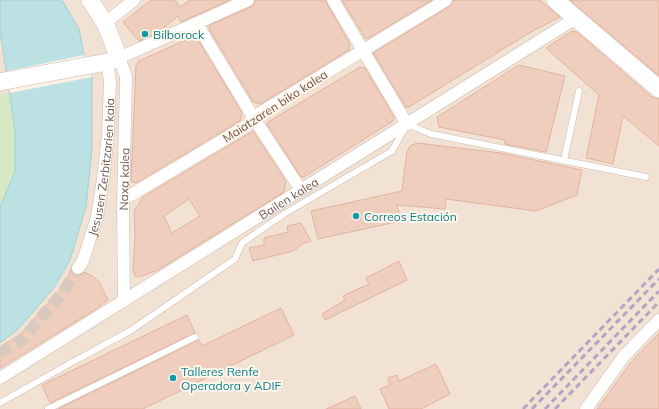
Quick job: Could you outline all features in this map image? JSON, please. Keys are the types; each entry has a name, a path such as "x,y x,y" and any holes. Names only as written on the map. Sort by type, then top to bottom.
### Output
{"street":[{"path":"90,0 105,23 107,62"},
{"path":"105,23 134,0"},
{"path":"0,82 107,62 197,24 248,0"},
{"path":"333,0 407,124"},
{"name":"Maiatzaren biko kalea","path":"123,198 131,195 248,125 253,117 446,0"},
{"path":"555,0 659,89"},
{"name":"Bailen kalea","path":"0,378 576,18"},
{"path":"197,24 253,117 302,190"},
{"name":"Naxa kalea","path":"107,62 126,76 122,250 124,300"},
{"name":"Jesusen Zerbitzarien kaia","path":"78,268 83,261 97,217 103,179 108,135 110,81 107,62"},
{"path":"586,409 624,356 659,320"}],"lane":[{"path":"564,160 579,91"},
{"path":"0,403 130,331 235,259 242,243 284,214 392,152 407,124 431,134 646,177"},
{"path":"48,409 195,337"}],"shaded area":[{"path":"0,0 659,0 659,409 0,409"}],"green space":[{"path":"10,93 15,130 15,171 0,207 0,95"}],"water":[{"path":"0,0 62,0 79,29 84,55 92,77 92,149 86,207 70,260 55,286 35,310 16,331 0,343 0,207 15,171 15,130 0,31"}],"pier":[{"path":"84,55 92,77 10,93 7,71"}],"building":[{"name":"Bilborock","path":"151,0 175,0 180,7 190,0 230,0 181,22 178,16 159,32 139,41 123,22"},
{"path":"255,0 326,0 350,44 349,50 260,104 253,102 209,29 210,25 251,7"},
{"path":"342,0 432,0 367,39"},
{"path":"453,0 540,0 560,17 531,32 409,107 406,107 373,53 450,6"},
{"path":"570,0 659,0 659,76"},
{"path":"572,31 577,32 652,97 659,99 659,146 623,116 613,164 586,158 599,95 546,48"},
{"path":"190,38 198,40 242,113 240,121 136,183 131,181 136,65 139,61"},
{"path":"519,65 565,76 546,152 505,144 505,140 439,127 437,117"},
{"path":"360,67 365,68 394,117 393,121 304,177 301,177 267,124 268,122"},
{"path":"253,131 286,181 284,192 158,270 139,277 135,276 133,270 135,233 134,211 143,197","holes":["189,199 200,216 172,233 164,216"]},
{"path":"417,143 501,153 582,170 577,195 536,211 446,199 445,209 397,205 401,221 318,239 311,211 402,191 407,152 410,146"},
{"path":"301,223 311,241 304,243 293,251 253,261 249,248 264,245 264,238 288,232 287,226"},
{"path":"399,261 407,280 325,320 322,314 345,300 343,296 369,284 366,278"},
{"path":"71,271 77,275 81,275 84,272 94,277 99,282 108,300 93,311 0,368 0,347 21,334 62,288"},
{"name":"Talleres Renfe Operadora y ADIF","path":"281,308 294,335 143,409 58,409 199,340 202,346"},
{"path":"187,315 195,333 50,403 42,385"},
{"path":"659,333 659,409 597,409 632,361"},
{"path":"436,364 450,394 421,409 389,409 380,389 390,385 388,378 397,375 399,381"},
{"path":"355,396 361,409 326,409"}],"tunnel":[{"path":"0,353 23,339 64,291 78,268"}],"railway":[{"path":"523,409 659,269"},
{"path":"532,409 659,279"},
{"path":"545,409 659,291"},
{"path":"555,409 659,302"}],"place":[{"name":"Bilborock","path":"145,34"},
{"name":"Correos Estación","path":"356,216"},
{"name":"Talleres Renfe Operadora y ADIF","path":"173,378"}]}
